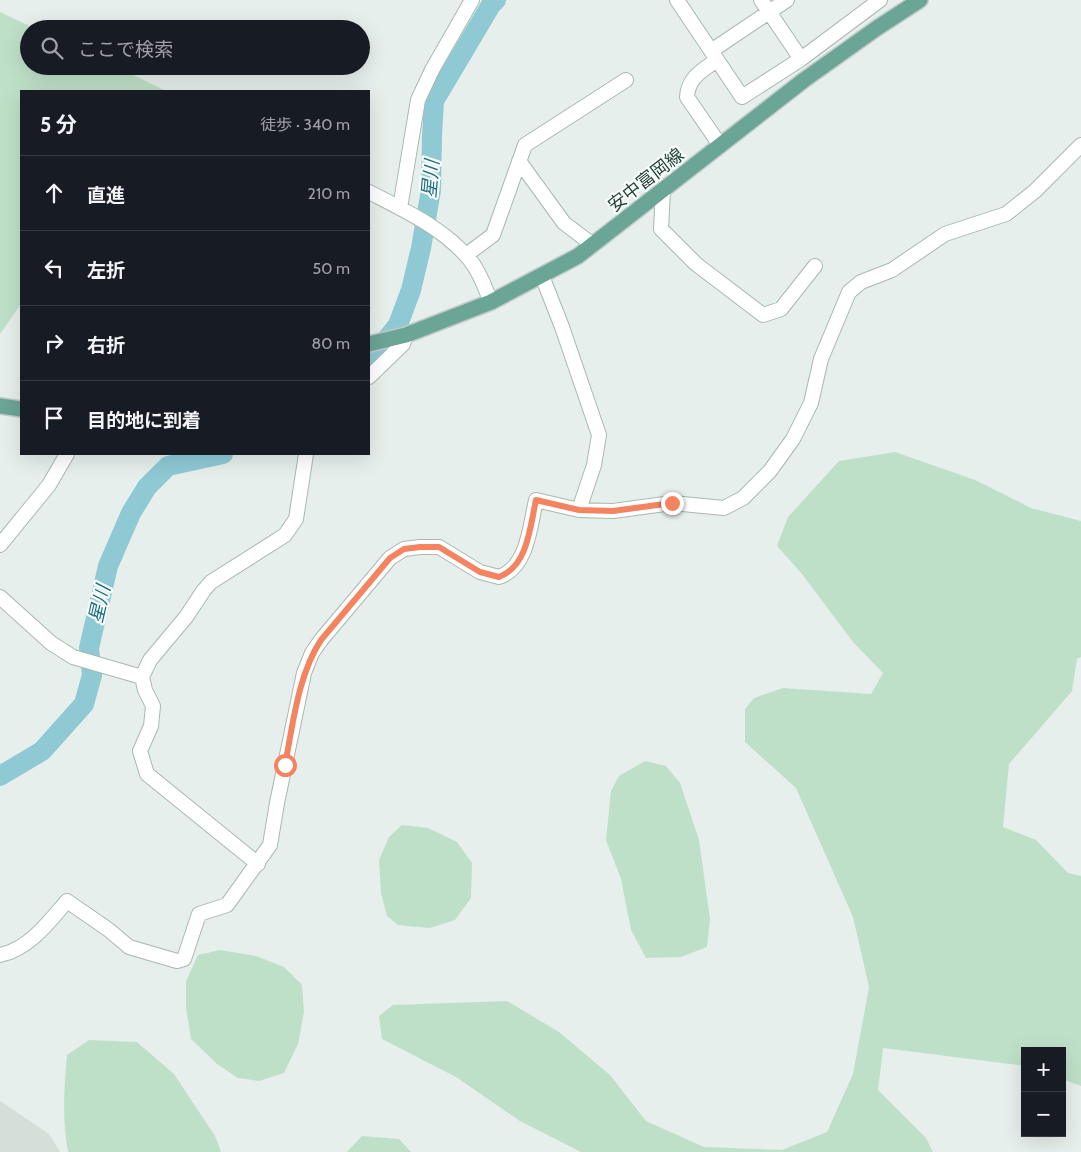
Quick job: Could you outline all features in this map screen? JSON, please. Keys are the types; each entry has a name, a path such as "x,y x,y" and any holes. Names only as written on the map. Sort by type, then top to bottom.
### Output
{"main road":[{"name":"安中富岡線","path":"370,344 404,335 490,302 578,256 804,80 920,0"},
{"path":"0,406 20,409"}],"street":[{"path":"404,210 418,100 432,70 472,0"},
{"path":"677,0 742,98 801,59 880,0"},
{"path":"761,0 801,59"},
{"path":"720,145 687,97 687,87 693,77 714,55 787,0"},
{"path":"466,255 493,235 525,145 626,80"},
{"path":"0,955 12,953 44,928 67,901 109,930 129,947 177,961 184,959 199,914 227,905 270,845 304,672 312,653 390,558 404,549 439,547 480,572 499,577 512,570 524,552 536,500 579,510 613,511 672,503 724,508 743,498 770,471 793,439 811,403 821,358 850,292 861,282 892,270 945,234 1006,214 1035,191 1081,145"},
{"path":"519,161 564,223 593,244"},
{"path":"663,191 661,229 696,264 763,315 781,309 815,266"},
{"path":"370,193 404,210 439,232 466,255 479,275 490,302"},
{"path":"542,276 562,327 599,435 594,464 579,510"},
{"path":"370,376 403,344 404,335"},
{"path":"0,545 49,485 66,455"},
{"path":"258,864 147,774 140,751 151,726 153,706 145,690 142,677 150,660 212,582 285,535 296,519 306,455"},
{"path":"1,601 51,643 80,660 102,664 142,677"}],"shaded area":[{"path":"0,1101 49,1134 60,1152 0,1152"}],"green space":[{"path":"0,12 20,21 20,75 133,75 164,90 20,90 20,305 0,334"},
{"path":"895,452 975,480 1031,508 1081,521 1081,657 1077,659 1072,691 1009,764 1003,827 1036,840 1068,873 1081,876 1081,1086 1066,1080 1066,1047 1021,1047 1021,1065 883,1048 878,1090 926,1138 933,1152 581,1152 520,1121 456,1077 382,1039 379,1016 393,1005 507,1001 559,1032 610,1075 646,1121 704,1147 782,1150 827,1132 853,1074 869,987 853,917 796,788 745,742 745,709 754,698 783,688 871,694 883,673 853,642 802,574 777,546 788,517 839,461"},
{"path":"645,761 666,766 680,783 699,840 710,919 707,947 681,957 646,958 631,930 621,879 606,840 611,791 619,776"},
{"path":"402,825 428,828 457,842 472,863 471,898 455,920 430,928 398,925 387,916 381,893 379,860 389,837"},
{"path":"220,950 256,956 284,967 302,985 304,1012 298,1044 284,1073 259,1081 238,1078 217,1064 191,1039 186,1008 186,981 198,955"},
{"path":"89,1040 137,1042 174,1074 215,1136 221,1152 68,1152 64,1104 67,1055"},
{"path":"362,1136 399,1139 411,1152 347,1152"}],"waterway":[{"name":"星川","path":"370,360 398,325 411,290 421,248 431,190 434,101 491,5 496,0"},
{"name":"星川","path":"0,776 42,751 84,704 92,675 89,648 108,566 131,513 147,487 168,466 218,455"}],"route":[{"path":"285,765 304,672 312,653 390,558 404,549 439,547 485,575 499,577 512,570 524,552 536,500 579,510 613,511 672,503"}]}
